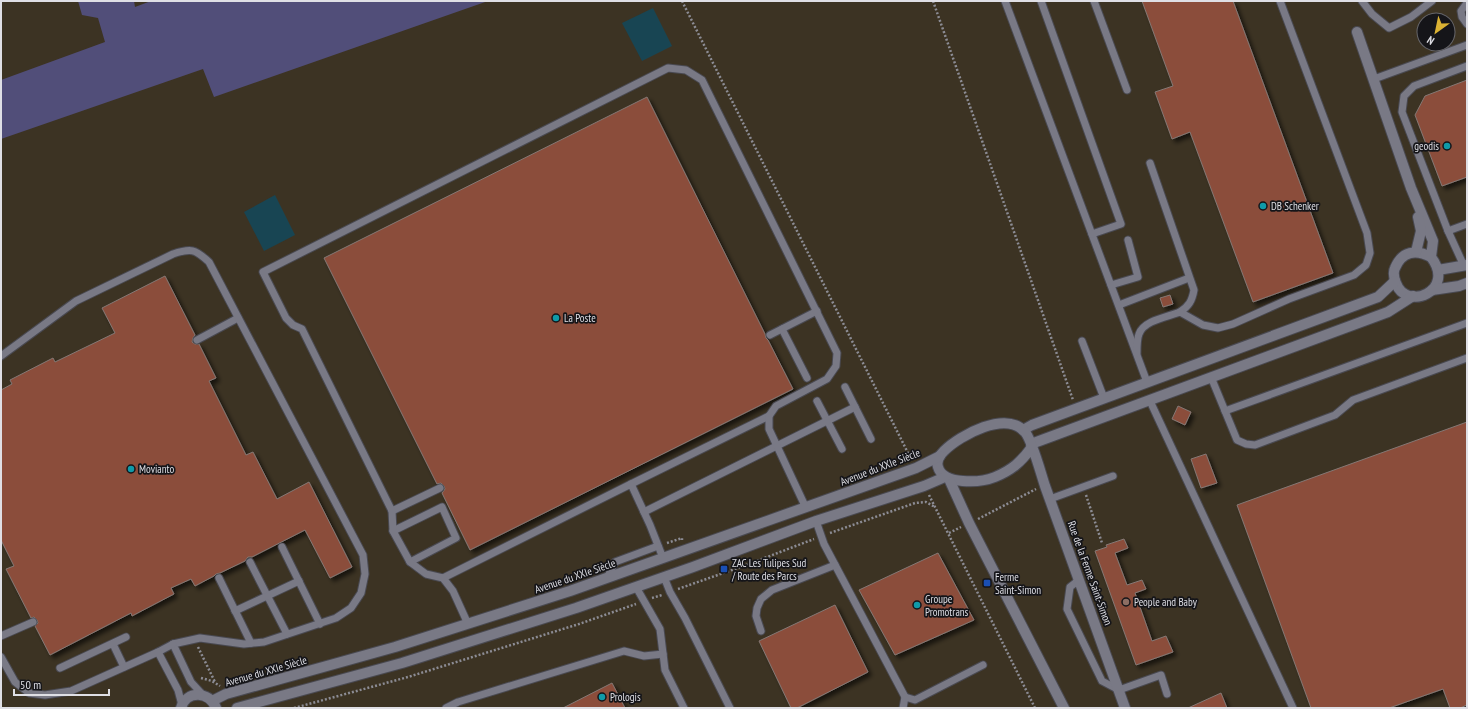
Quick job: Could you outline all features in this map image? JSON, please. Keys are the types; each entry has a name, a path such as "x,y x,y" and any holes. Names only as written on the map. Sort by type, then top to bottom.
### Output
{"street":[{"path":"1357,32 1411,188 1433,241 1431,257"},
{"path":"1411,188 1421,231 1416,252"},
{"path":"1416,252 1431,257 1438,270 1437,282 1432,290 1425,295 1413,296 1402,292 1395,281 1394,270 1398,262 1404,255 1416,252"},
{"path":"1438,270 1466,265"},
{"path":"1023,430 1076,408 1378,297 1395,281"},
{"path":"1432,290 1459,286 1467,283"},
{"path":"237,708 402,663 576,608 816,521 947,478 971,481 993,477 1007,471 1023,460 1032,446 1211,377 1388,312 1413,296"},
{"name":"Avenue du XXIe Siècle","path":"214,704 226,694 395,647 468,624 607,578 806,508 916,468 940,456 951,444 964,435 983,427 1001,423 1015,425 1023,430"},
{"name":"Rue de la Ferme Saint-Simon","path":"1023,430 1026,432 1032,446 1044,485 1125,708"},
{"path":"940,456 937,464 940,473 947,478 1064,708"},
{"path":"181,706 188,697 193,695 203,695 214,704"}],"lane":[{"path":"1005,1 1147,382"},
{"path":"1041,1 1121,224 1092,234"},
{"path":"1094,1 1127,90"},
{"path":"1180,312 1204,325 1218,328 1233,324 1289,299 1354,275 1366,265 1370,254 1366,233 1280,1"},
{"path":"1362,1 1372,14 1389,28 1411,17 1432,1"},
{"path":"1467,3 1461,11 1462,18 1467,24"},
{"path":"1374,79 1467,45"},
{"path":"1466,265 1448,230 1402,112 1404,96 1414,86 1467,66"},
{"path":"443,578 769,416 776,406 827,379 836,366 837,353 702,80 686,70 668,68 263,272 286,318 293,325 302,329 392,511 394,531 410,562 426,574 443,578 454,592 468,624"},
{"path":"1137,353 1138,335 1143,328 1188,307 1193,297 1194,290 1150,163"},
{"path":"1448,230 1467,224"},
{"path":"1111,285 1138,276 1128,240"},
{"path":"1,356 76,301 173,254 186,250 198,253 209,262 362,555 365,574 361,593 351,608 336,618 264,642 244,644 200,638 173,644 71,691 45,695 29,693 15,682 1,658"},
{"path":"1119,305 1189,278"},
{"path":"770,335 817,311"},
{"path":"197,340 238,318"},
{"path":"1225,411 1467,323"},
{"path":"782,329 807,378"},
{"path":"1082,341 1104,398"},
{"path":"1211,377 1237,440 1246,444 1255,445 1335,415 1353,400 1467,358"},
{"path":"845,387 871,439"},
{"path":"817,401 842,449"},
{"path":"1150,401 1293,708"},
{"path":"644,512 855,407"},
{"path":"769,416 770,429 806,508"},
{"path":"1050,499 1112,476"},
{"path":"631,484 663,558"},
{"path":"392,511 440,488"},
{"path":"394,531 442,507 456,538 410,562"},
{"path":"816,521 824,544 905,697 902,708"},
{"path":"607,578 615,562 658,546"},
{"path":"282,547 320,624"},
{"path":"250,562 287,634"},
{"path":"761,631 756,616 757,608 761,599 772,590 835,565"},
{"path":"664,577 670,592 685,618 730,708"},
{"path":"219,578 251,643"},
{"path":"1079,580 1070,587 1067,610 1102,680 1119,690 1161,675 1167,694"},
{"path":"235,611 299,581"},
{"path":"636,587 660,629 665,670 684,708"},
{"path":"1,636 33,622"},
{"path":"60,668 126,637"},
{"path":"113,644 124,667"},
{"path":"173,644 191,682 203,695"},
{"path":"446,708 458,702 624,650 644,656 663,654"},
{"path":"158,652 178,690 181,706"},
{"path":"905,697 915,700 983,665"}],"path":[{"path":"682,1 916,468"},
{"path":"933,1 1076,408"},
{"path":"949,533 1044,485"},
{"path":"924,486 949,533 1035,708"},
{"path":"1083,487 1102,543"},
{"path":"194,640 215,682"}],"shaded area":[{"path":"1,1 1467,1 1467,708 1,708"},
{"path":"78,1 134,1 135,7 151,1 488,1 214,97 203,69 1,139 1,80 105,42 98,18 82,15"}],"water":[{"path":"653,8 672,46 642,61 622,23"},
{"path":"275,195 295,235 264,251 244,212"}],"building":[{"name":"DB Schenker","path":"1142,1 1233,1 1333,273 1253,302 1190,132 1172,139 1155,92 1173,86"},
{"name":"geodis","path":"1467,80 1467,177 1442,186 1415,115 1425,96"},
{"name":"La Poste","path":"647,97 766,338 793,389 470,550 442,493 445,489 444,486 441,483 437,484 324,258"},
{"name":"Movianto","path":"165,276 195,335 192,342 199,344 216,378 209,381 246,455 253,452 277,499 309,482 352,567 330,578 305,530 252,557 248,557 245,561 216,574 195,586 191,579 171,588 174,594 132,616 131,613 50,655 35,626 38,623 37,620 34,617 31,618 6,569 14,566 1,540 1,390 12,384 10,380 53,358 55,362 115,333 102,308"},
{"path":"1170,295 1173,304 1163,307 1160,298"},
{"path":"1178,406 1191,412 1185,425 1172,419"},
{"path":"1467,422 1467,705 1460,708 1450,708 1443,689 1389,708 1311,708 1237,505"},
{"path":"1206,454 1217,483 1201,488 1191,459"},
{"name":"People and Baby","path":"1124,539 1128,548 1115,553 1127,585 1142,580 1146,589 1135,593 1152,641 1166,636 1173,652 1136,665 1095,551 1107,547 1106,545"},
{"name":"Groupe Promotrans","path":"938,553 974,620 895,655 859,590"},
{"path":"835,605 868,672 797,708 791,708 759,641"},
{"name":"Prologis","path":"612,683 625,708 563,708"},
{"path":"1221,693 1227,708 1188,708"}],"place":[{"name":"geodis","path":"1447,146"},
{"name":"DB Schenker","path":"1263,206"},
{"name":"La Poste","path":"556,318"},
{"name":"Movianto","path":"131,469"},
{"name":"ZAC Les Tulipes Sud / Route des Parcs","path":"724,569"},
{"name":"Ferme Saint-Simon","path":"987,583"},
{"name":"People and Baby","path":"1126,602"},
{"name":"Groupe Promotrans","path":"917,605"},
{"name":"Prologis","path":"602,697"}]}
